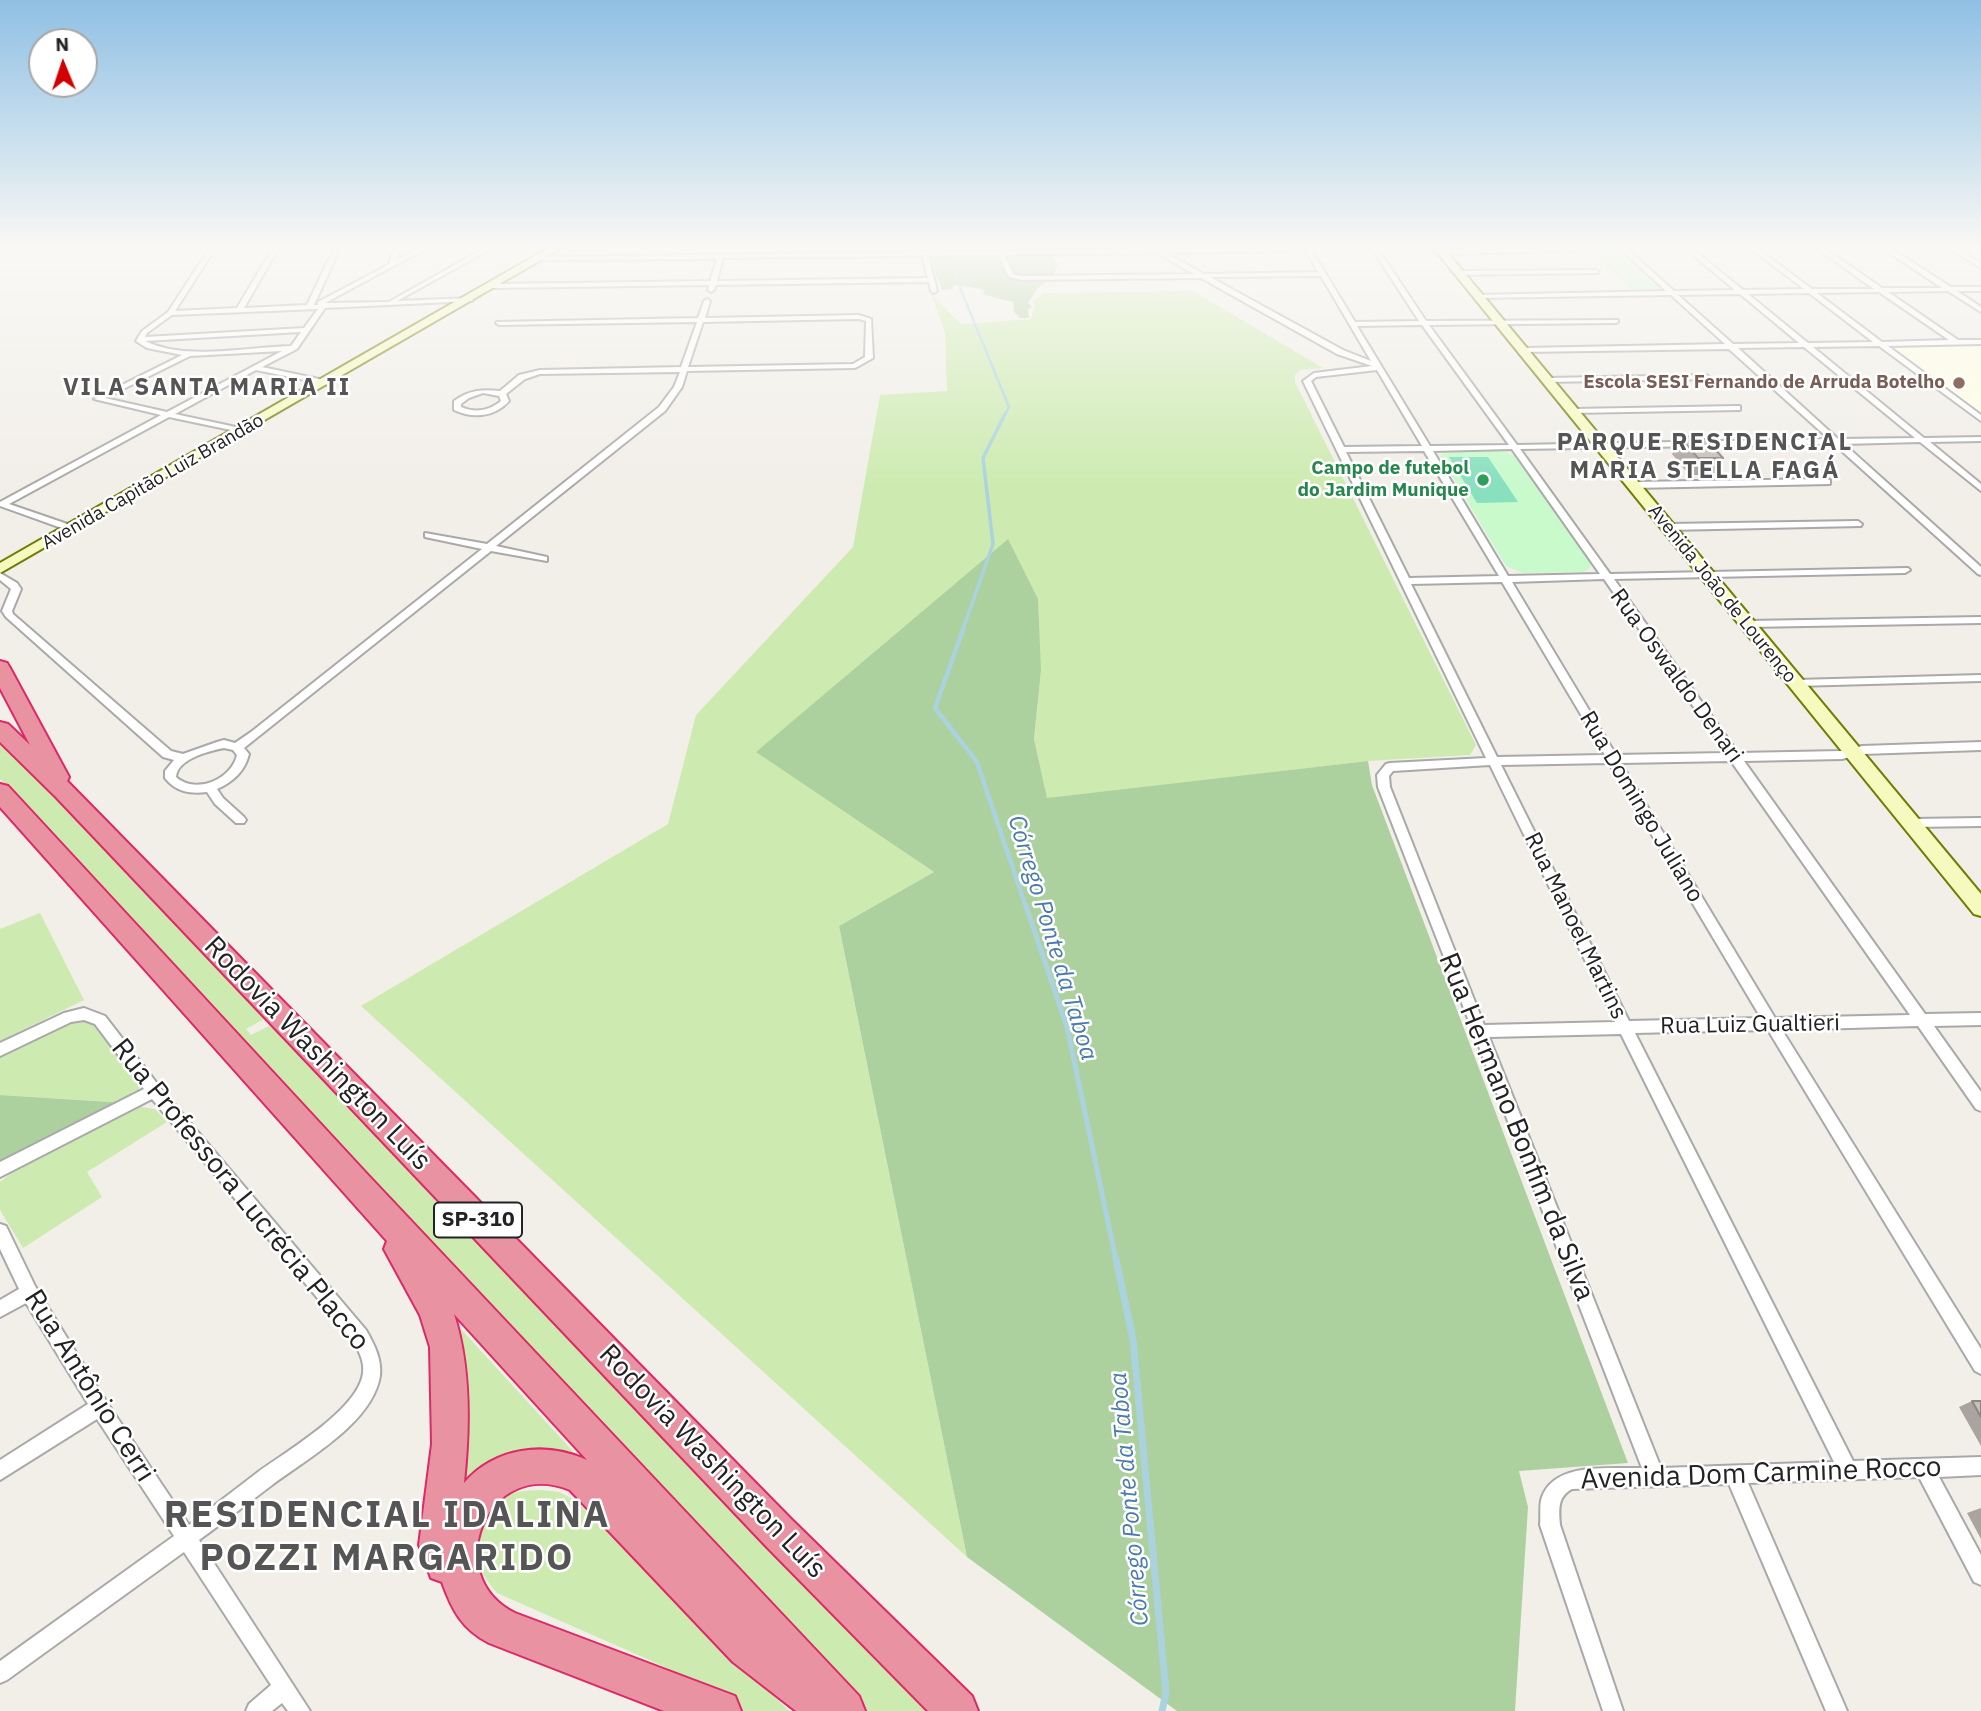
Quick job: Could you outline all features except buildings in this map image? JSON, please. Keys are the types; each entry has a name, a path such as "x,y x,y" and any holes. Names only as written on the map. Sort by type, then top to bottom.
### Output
{"highway":[{"path":"0,668 64,791"},
{"name":"Rodovia Washington Luís","path":"0,729 64,791 779,1532 954,1707"},
{"name":"SP-310","path":"0,792 356,1184 844,1711"},
{"path":"0,807 36,831"},
{"path":"356,1184 408,1261 435,1308 447,1348 450,1444 438,1545 445,1564 457,1569"},
{"path":"720,1711 485,1618 464,1591 457,1569 473,1502 506,1474 532,1465 572,1470 583,1477 747,1648 830,1711"}],"street":[{"path":"141,339 153,326"},
{"path":"74,528 2,504 294,347 309,326"},
{"name":"Avenida Capitão Luiz Brandão","path":"0,569 425,326"},
{"path":"237,747 243,754 238,769 225,779 209,786 184,788 174,783 174,768 184,758 215,745 237,747 254,735 662,408 676,392 699,326"},
{"path":"502,394 522,376 535,372 846,367 863,364 869,358 870,326"},
{"path":"1293,326 1340,352 1378,367"},
{"name":"Rua Domingo Juliano","path":"1354,326 1772,1025 1981,1365"},
{"name":"Rua Oswaldo Denari","path":"1426,326 1981,1104"},
{"name":"Avenida João de Lourenço","path":"1502,326 1981,907"},
{"path":"1708,326 1981,572"},
{"path":"1782,326 1981,488"},
{"path":"1855,326 1981,419"},
{"path":"1931,326 1956,343"},
{"path":"141,339 307,330"},
{"path":"141,339 141,343 150,346 189,354 294,347"},
{"path":"1523,350 1981,342"},
{"path":"189,354 98,400 242,431"},
{"name":"Rua Manoel Martins","path":"1378,367 1314,375 1307,379 1625,1028 1848,1471"},
{"path":"256,368 326,383"},
{"path":"1548,380 1706,377"},
{"path":"488,391 502,394 506,398 504,403 486,412 468,413 456,406 458,401 471,394 488,391"},
{"path":"1572,411 1737,408"},
{"path":"1340,450 1981,439"},
{"path":"1633,485 1827,482"},
{"path":"1668,527 1858,524"},
{"path":"428,535 544,559"},
{"path":"1406,581 1706,576 1905,569"},
{"path":"0,576 16,589 7,611 9,615 167,754 184,758"},
{"path":"1748,624 1981,620"},
{"path":"1796,683 1981,678"},
{"path":"1494,761 1734,757 1981,746"},
{"name":"Rua Hermano Bonfim da Silva","path":"1494,761 1391,766 1383,775 1384,787 1655,1477"},
{"path":"209,786 219,801 240,820"},
{"path":"1912,823 1981,822"},
{"name":"Rua Professora Lucrécia Placco","path":"0,1050 69,1017 84,1014 100,1020 154,1091 360,1336 369,1351 373,1366 368,1385 346,1415 188,1538"},
{"name":"Rua Luiz Gualtieri","path":"1478,1031 1981,1019"},
{"path":"0,1170 154,1091"},
{"name":"Rua Antônio Cerri","path":"0,1232 29,1292 100,1407 300,1711"},
{"path":"0,1309 29,1292"},
{"path":"0,1471 100,1407"},
{"name":"Avenida Dom Carmine Rocco","path":"1550,1500 1559,1486 1571,1480 1981,1466"},
{"path":"1925,1469 1981,1575"},
{"path":"1735,1475 1837,1711"},
{"path":"1550,1500 1550,1525 1613,1711"},
{"path":"0,1673 188,1538"},
{"path":"256,1711 284,1688"}],"shaded area":[{"name":"Escola SESI Fernando de Arruda Botelho","path":"1981,344 1981,415 1892,348 1898,345"}],"green space":[{"path":"943,326 1252,326 1323,368 1301,370 1295,375 1295,382 1476,745 1470,755 1368,761 1047,799 1034,740 1041,671 756,751 934,872 839,926 967,1557 361,1006 668,824 696,715 853,547 880,395 947,391"},
{"path":"1447,450 1499,450 1514,455 1591,565 1589,569 1583,572 1523,573 1506,566 1440,456"},
{"name":"Campo de futebol do Jardim Munique","path":"1449,457 1488,457 1518,502 1477,503"},
{"path":"1008,539 1038,599 1041,671 1034,739 1047,798 1368,761 1372,785 1628,1463 1519,1471 1528,1507 1515,1711 1177,1711 967,1557 839,926 934,872 756,752"},
{"path":"0,740 270,1016 246,1029 251,1035 271,1025 470,1225 934,1711 862,1711 239,1042 212,1005 0,779"},
{"path":"40,913 84,1000 0,1041 0,929"},
{"path":"84,1020 96,1024 139,1080 140,1093 126,1103 0,1095 0,1055 71,1021"},
{"path":"0,1095 126,1103 0,1165"},
{"path":"141,1107 155,1109 167,1122 87,1172 102,1197 23,1248 0,1210 0,1182 11,1173 128,1111"},
{"path":"450,1317 592,1472 460,1495"},
{"path":"540,1490 559,1492 575,1500 789,1711 743,1711 663,1666 497,1593 478,1563 477,1547 485,1517 489,1509 502,1497"}],"waterway":[{"name":"Córrego Ponte da Taboa","path":"976,326 1009,407 1004,416"},
{"name":"Córrego Ponte da Taboa","path":"962,632 993,544 983,458 1004,416"},
{"name":"Córrego Ponte da Taboa","path":"963,630 935,708 977,762 1026,907"},
{"name":"Córrego Ponte da Taboa","path":"1026,906 1067,1027 1116,1260"},
{"name":"Córrego Ponte da Taboa","path":"1116,1259 1133,1339 1166,1693 1162,1711"}],"place":[{"name":"Escola SESI Fernando de Arruda Botelho","path":"1959,383"},
{"name":"Campo de futebol do Jardim Munique","path":"1483,480"}],"district":[{"name":"VILA SANTA MARIA II","path":"207,388"},
{"name":"PARQUE RESIDENCIAL MARIA STELLA FAGÁ","path":"1705,457"},
{"name":"RESIDENCIAL IDALINA POZZI MARGARIDO","path":"387,1538"}]}
